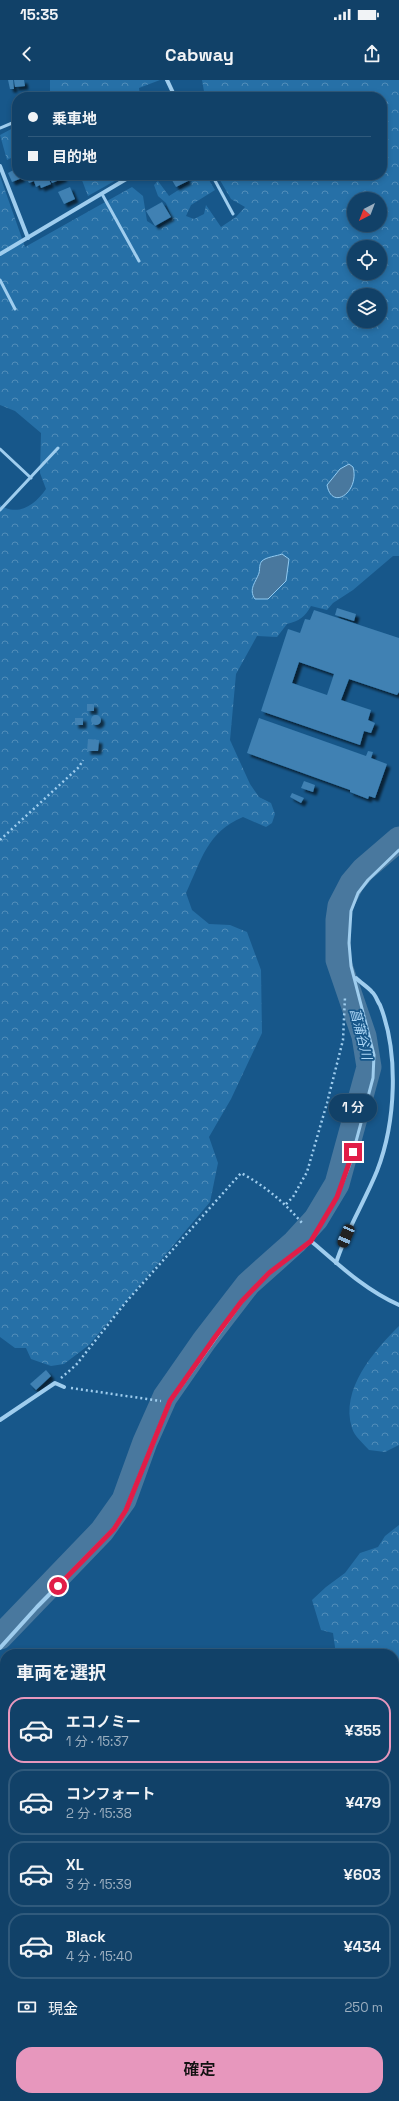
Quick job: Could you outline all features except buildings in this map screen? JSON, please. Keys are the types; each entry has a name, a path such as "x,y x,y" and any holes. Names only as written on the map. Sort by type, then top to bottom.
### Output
{"street":[{"path":"167,80 173,92"},
{"path":"0,166 28,238"},
{"path":"0,254 125,180"},
{"path":"336,1263 350,1226 377,1170 388,1132 395,1090 394,1047 387,1018 373,992 356,978"},
{"path":"0,1648 114,1529 129,1504 168,1404 241,1302 269,1273 311,1241 336,1263 379,1296 399,1305"},
{"path":"0,1420 55,1383 64,1387"}],"lane":[{"path":"0,128 12,123"},
{"path":"215,180 233,214"},
{"path":"102,194 139,261"},
{"path":"0,280 15,309"},
{"path":"0,510 58,448"},
{"path":"0,449 31,478"},
{"path":"311,1241 337,1197 350,1164 373,1078 374,1055 356,978 351,966 349,943 351,911 358,893 368,880 399,850"}],"path":[{"path":"0,840 79,767 83,760"},
{"path":"286,1204 297,1191 307,1172 328,1104 344,1040 345,997"},
{"path":"55,1383 76,1365 126,1302 241,1173 255,1180 286,1204 302,1223"},
{"path":"64,1387 130,1398 157,1400 168,1404"}],"green space":[{"path":"50,80 160,80 139,88 139,92 50,92"},
{"path":"202,80 399,80 399,556 393,556 353,590 333,603 327,610 311,606 301,618 287,624 277,637 257,636 236,674 230,740 250,784 259,797 271,803 275,814 272,823 266,827 243,817 221,830 207,848 186,893 192,910 209,924 230,925 247,932 261,970 262,1033 231,1099 209,1137 218,1163 210,1202 89,1345 64,1364 51,1366 31,1359 26,1348 15,1348 0,1337 0,505 13,510 26,508 37,500 46,489 40,473 41,433 15,411 0,405 0,176 25,247 132,187 143,196 147,221 158,228 172,219 166,203 158,196 154,185 158,181 169,196 194,180 209,180 215,190 191,205 186,216 194,219 204,214 206,205 221,227 236,217 245,207 231,199 220,180 387,180 387,92 204,92"},
{"path":"12,129 12,158 7,160 0,135"},
{"path":"82,180 116,180 88,196"},
{"path":"399,1326 399,1445 385,1452 369,1450 353,1431 350,1413 351,1399 355,1385 370,1359"},
{"path":"399,1525 399,1649 335,1649 333,1633 321,1630 312,1600 345,1573 360,1553 378,1547 385,1536"}],"shaded area":[{"path":"349,464 353,467 353,484 344,495 334,497 330,493 327,485 340,469"},
{"path":"282,554 289,559 286,581 268,599 255,599 252,589 259,573 261,562 266,558"}],"waterway":[{"name":"菖蒲谷川","path":"0,1637 102,1531 124,1500 145,1442 165,1397 204,1341 248,1284 295,1242 316,1219 337,1184 369,1067 364,1036 338,960 338,920 340,906 352,883 363,870 399,839"}],"route":[{"path":"58,1586 114,1529 126,1510 170,1401 215,1337 241,1302 269,1273 311,1241 337,1197 353,1152"}]}
